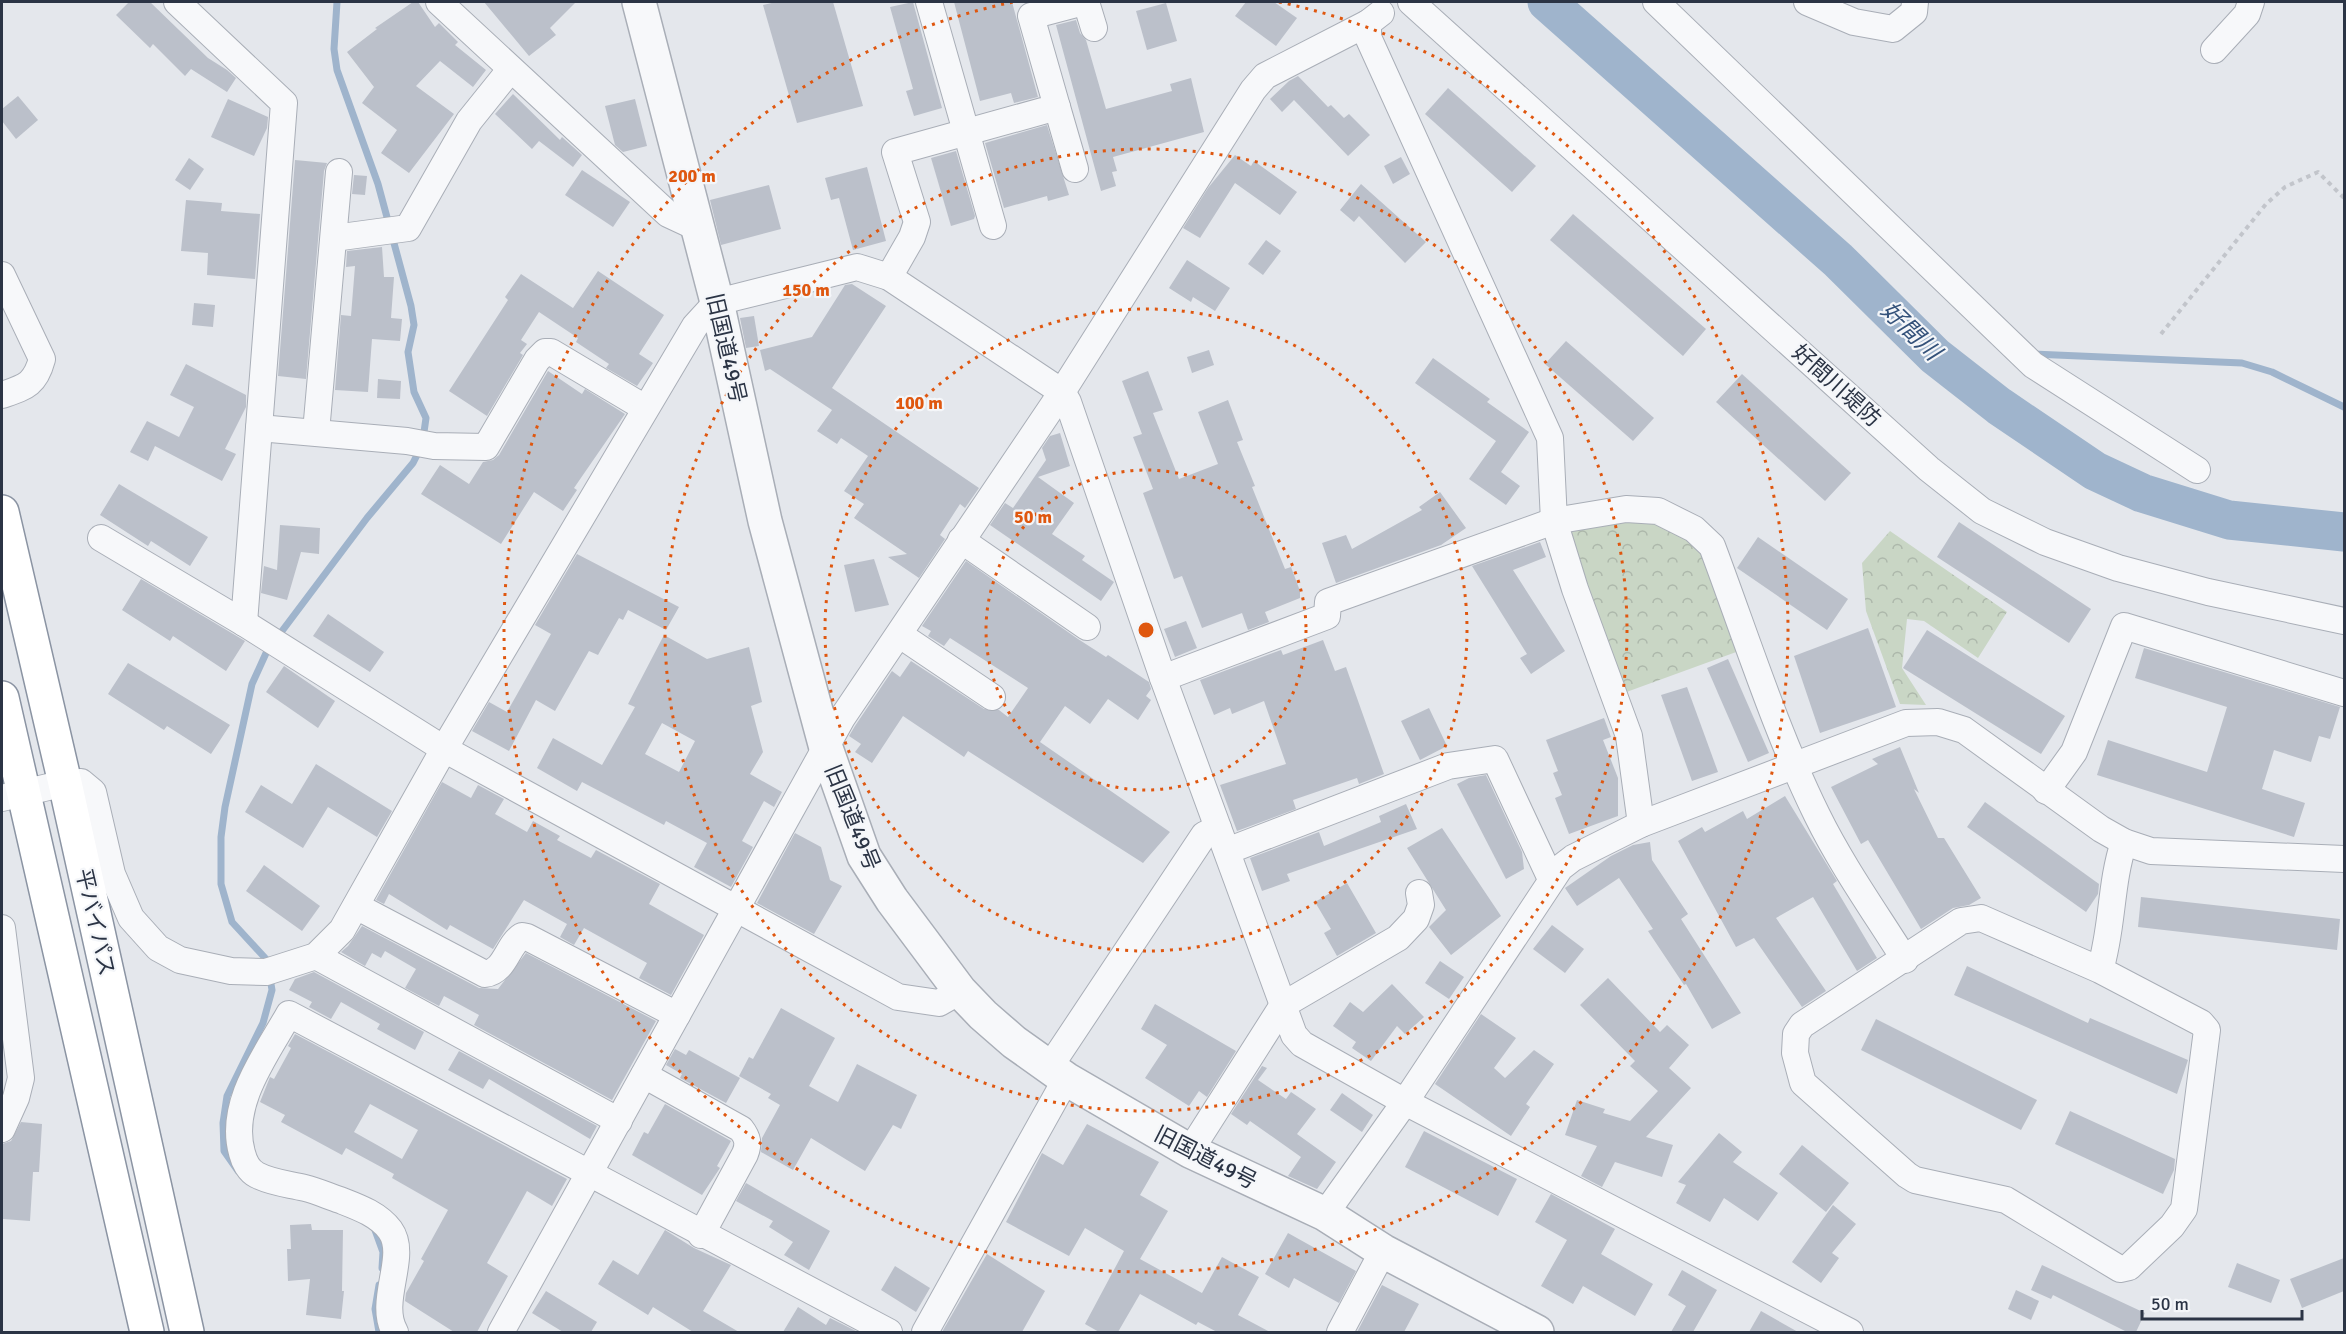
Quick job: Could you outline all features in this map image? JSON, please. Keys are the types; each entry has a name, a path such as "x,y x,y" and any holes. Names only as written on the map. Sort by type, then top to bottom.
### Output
{"highway":[{"name":"平バイパス","path":"2,512 188,1332"},
{"name":"平バイパス","path":"2,698 13,796 147,1332"}],"street":[{"path":"439,2 668,214 698,228"},
{"name":"旧国道49号","path":"639,2 717,302 765,521 826,748 864,856 916,935 960,991 983,1015 1057,1073 1191,1151 1324,1214 1383,1251 1537,1332"},
{"path":"929,2 993,226"},
{"path":"1075,169 1031,16 1085,2 1094,28"},
{"name":"好間川堤防","path":"1411,2 1929,469 1982,510 2045,542 2118,568 2208,592 2344,621"},
{"path":"1656,2 2033,365 2197,470"},
{"path":"1807,2 1854,22 1893,29 1914,12 1915,2"},
{"path":"2214,50 2247,14 2251,2"},
{"path":"186,4 284,103 244,623"},
{"path":"501,1332 842,718 1062,392 1253,90 1264,76 1374,18 1368,37 1550,438 1554,521 1575,589 1629,736 1641,824"},
{"path":"333,238 394,231 413,222 470,121 510,70"},
{"path":"890,277 912,237 917,222 895,152 1057,106"},
{"path":"316,432 339,172"},
{"path":"13,796 65,783 81,782 93,792 112,874 131,918 158,948 180,960 231,971 276,969 316,956 337,937 356,906 444,748 695,326 717,302 857,267 890,277 1062,392 1163,678 1294,1035 1302,1044 1405,1102 1850,1332"},
{"path":"2,276 42,359 38,374 26,386 2,395"},
{"path":"259,428 407,441 434,446 486,447 537,360 545,352 551,352 645,408"},
{"path":"1163,678 1327,616 1328,602 1554,521 1626,509 1658,511 1694,529 1713,546 1795,765 1840,858 1905,960"},
{"path":"101,538 244,623 444,748 736,906 898,997 939,1003 960,991"},
{"path":"961,540 1087,627"},
{"path":"2046,790 2074,752 2124,626 2344,693"},
{"path":"900,635 992,697"},
{"path":"1324,1214 1405,1102 1560,868 1573,858 1641,824 1906,723 1938,722 1964,730 2046,790 2124,842 2151,851 2344,859"},
{"path":"925,1332 1057,1073 1204,835 1223,839 1448,766 1495,759 1551,879"},
{"path":"2100,970 2105,954 2115,870 2124,842"},
{"path":"1191,1151 1283,1005 1398,938 1416,920 1421,905 1419,893"},
{"path":"356,906 485,974 496,970 516,939 522,936 527,937 677,1015"},
{"path":"1981,918 2100,970 2201,1023 2207,1030 2184,1209 2172,1226 2127,1268 2120,1269 2006,1200 1915,1180 1803,1083 1795,1053 1798,1030 1961,921 1981,918"},
{"path":"2,928 21,1078 16,1098 2,1129"},
{"path":"316,956 619,1121"},
{"path":"394,1332 387,1308 395,1254 394,1239 389,1230 370,1213 348,1203 255,1174 244,1160 238,1131 244,1102 250,1086 289,1014 702,1235 889,1332"},
{"path":"644,1075 741,1129 746,1135 748,1146 745,1154 702,1235"},
{"path":"1340,1332 1383,1251"}],"path":[{"path":"2161,334 2266,204 2285,187 2318,172 2343,194"}],"green space":[{"path":"1628,522 1656,524 1687,540 1703,555 1739,651 1621,694 1567,537 1572,531"},
{"path":"1890,531 2007,612 1978,658 1924,621 1907,619 1902,668 1926,705 1900,704 1866,611 1862,563"}],"building":[{"path":"129,2 150,2 208,58 236,78 227,92 191,69 185,76 153,44 150,48 116,15"},
{"path":"413,2 418,2 435,27 439,23 458,42 455,45 486,70 473,87 440,61 416,86 454,114 409,173 381,153 397,130 362,103 374,87 347,52 377,29 375,28"},
{"path":"484,2 576,2 550,28 556,35 529,56"},
{"path":"776,2 833,2 863,106 797,123 763,5"},
{"path":"913,2 942,108 914,116 906,91 913,89 890,7"},
{"path":"954,2 1012,2 1038,97 1014,103 1011,93 980,101"},
{"path":"1246,2 1274,2 1297,18 1276,46 1235,16"},
{"path":"1166,3 1177,41 1147,50 1136,11"},
{"path":"1076,20 1080,33 1086,40 1106,109 1172,91 1170,84 1191,78 1204,132 1113,157 1117,171 1112,172 1116,186 1101,191 1056,25"},
{"path":"1298,76 1328,107 1331,105 1344,118 1349,114 1370,135 1348,156 1294,100 1282,112 1270,99 1289,81"},
{"path":"1448,88 1536,166 1512,192 1425,114"},
{"path":"513,94 560,140 562,137 582,155 573,167 539,141 532,149 495,114"},
{"path":"18,96 38,120 16,139 2,121 2,109"},
{"path":"228,99 268,117 267,128 254,156 211,137"},
{"path":"635,99 647,146 623,152 615,145 605,106"},
{"path":"1047,125 1069,195 1048,201 1047,196 1004,208 985,143"},
{"path":"956,151 975,216 974,219 951,226 931,158"},
{"path":"1235,155 1251,166 1254,161 1297,192 1280,215 1235,183 1200,238 1183,228 1208,188"},
{"path":"1401,157 1410,174 1393,184 1384,166"},
{"path":"189,158 204,169 190,190 175,180"},
{"path":"295,160 327,163 324,171 306,379 278,376"},
{"path":"867,167 886,241 853,250 839,198 831,200 825,178"},
{"path":"582,170 630,202 613,227 565,195"},
{"path":"354,175 367,176 365,195 352,194"},
{"path":"1361,184 1426,242 1405,263 1359,216 1354,222 1340,210"},
{"path":"769,185 781,229 721,245 710,200"},
{"path":"186,200 222,203 221,211 260,214 255,279 207,275 208,253 181,251"},
{"path":"1573,214 1706,329 1683,356 1550,240"},
{"path":"1266,240 1281,251 1263,275 1248,264"},
{"path":"382,247 384,277 394,277 391,318 402,319 400,341 372,339 368,392 335,390 341,315 351,316 355,266 346,267 347,251"},
{"path":"1187,260 1230,288 1215,311 1193,297 1191,302 1169,288"},
{"path":"598,271 664,315 639,354 653,363 637,386 606,368 609,364 576,342 578,338 539,312 521,340 527,344 520,353 523,355 487,416 449,391 508,300 505,297 521,274 573,308"},
{"path":"852,284 886,306 832,388 979,488 965,508 960,504 940,535 945,539 919,578 888,557 907,554 854,518 864,504 844,491 868,456 841,438 837,444 817,431 832,410 770,369 765,371 760,350 812,337 845,285"},
{"path":"194,303 215,305 213,327 192,325"},
{"path":"754,316 759,346 746,348 740,318"},
{"path":"1566,341 1654,418 1633,441 1545,364"},
{"path":"1209,350 1214,365 1192,373 1187,357"},
{"path":"1433,358 1490,399 1487,402 1529,432 1501,472 1520,486 1506,505 1469,479 1496,441 1415,383"},
{"path":"186,364 246,395 246,407 225,449 236,454 222,481 155,446 148,461 130,452 147,421 179,437 194,407 170,395"},
{"path":"548,371 582,394 585,389 625,414 574,488 577,490 563,511 534,492 501,544 421,494 440,465 469,484 483,462 493,460 499,455"},
{"path":"1148,371 1163,410 1153,413 1179,479 1218,464 1198,412 1228,400 1243,440 1237,442 1255,486 1252,487 1285,569 1291,567 1300,591 1300,598 1265,612 1269,622 1248,630 1242,613 1202,628 1182,576 1174,579 1143,493 1153,489 1133,437 1142,434 1122,381"},
{"path":"1742,374 1851,473 1825,501 1716,402"},
{"path":"378,379 401,381 400,399 377,398"},
{"path":"1060,433 1070,466 1038,477 1074,503 1052,534 1085,556 1082,560 1114,582 1101,601 990,525 1005,503 1013,508 1046,460 1042,448 1050,436"},
{"path":"119,484 208,537 190,566 151,541 148,546 100,515"},
{"path":"1440,492 1466,528 1441,545 1336,583 1322,543 1346,535 1352,549 1422,510 1419,507"},
{"path":"1959,522 2091,609 2069,643 1937,557"},
{"path":"280,525 320,528 319,554 301,552 287,600 261,593 264,566 277,570"},
{"path":"1758,537 1848,599 1827,630 1737,568"},
{"path":"1540,542 1546,557 1513,570 1565,651 1531,674 1520,658 1527,654 1472,566"},
{"path":"577,554 679,607 666,630 628,610 623,620 619,618 598,655 589,651 555,711 536,700 509,751 472,731 489,702 507,712 551,634 535,625"},
{"path":"874,559 889,605 855,612 844,565"},
{"path":"966,561 1078,639 1106,657 1108,655 1149,682 1151,689 1146,696 1151,700 1138,720 1108,699 1090,724 1065,706 1040,742 1170,832 1143,863 968,751 964,757 903,716 872,763 855,752 861,744 849,736 855,726 892,671 900,677 911,661 984,709 999,710 1008,717 1028,688 950,638 944,646 928,636 931,631 922,626"},
{"path":"141,579 245,641 226,671 173,636 170,641 122,610"},
{"path":"328,614 384,652 370,672 313,636"},
{"path":"1186,621 1197,648 1175,657 1164,629"},
{"path":"1868,628 1896,707 1820,733 1794,656"},
{"path":"1927,630 2065,716 2041,754 1903,668"},
{"path":"664,635 707,659 749,647 762,702 751,706 763,752 750,774 782,792 774,807 764,801 742,841 753,847 731,887 694,867 707,843 666,821 664,825 582,782 577,791 537,768 553,738 602,765 635,707 628,704","holes":["662,723 695,741 679,772 645,754"]},
{"path":"1323,640 1335,671 1346,667 1384,774 1359,784 1357,778 1293,800 1296,809 1237,831 1220,785 1286,764 1264,701 1232,714 1230,708 1214,715 1200,680 1281,650 1283,655"},
{"path":"2144,648 2340,707 2330,739 2319,736 2311,762 2274,750 2262,789 2305,803 2294,837 2097,775 2108,740 2207,772 2227,707 2135,678"},
{"path":"1728,659 1769,753 1748,762 1707,668"},
{"path":"128,663 230,725 211,754 167,726 164,730 108,694"},
{"path":"284,666 335,701 318,728 266,692"},
{"path":"1687,687 1718,772 1692,781 1661,695"},
{"path":"1429,708 1447,746 1420,760 1401,721"},
{"path":"1604,718 1611,737 1603,740 1618,778 1618,816 1569,834 1555,798 1562,795 1553,773 1558,771 1546,740"},
{"path":"1900,747 1919,793 1914,789 1938,838 1944,838 1981,898 1969,905 1953,908 1921,929 1868,840 1861,844 1831,787 1878,764 1872,759"},
{"path":"316,764 392,811 377,837 328,807 303,848 245,812 261,785 292,804"},
{"path":"1486,775 1522,852 1524,869 1506,879 1457,784 1469,778"},
{"path":"442,782 471,798 478,785 504,799 495,814 527,832 533,821 560,836 557,840 591,858 596,850 660,884 649,904 704,935 671,995 639,978 647,963 584,928 574,945 560,937 567,924 524,900 493,949 450,925 447,930 389,894 384,904 376,900"},
{"path":"1785,796 1837,881 1833,884 1877,958 1857,971 1813,897 1776,918 1826,991 1802,1007 1754,938 1736,947 1678,841 1702,827 1705,832 1743,811 1747,819"},
{"path":"1985,802 2099,884 2098,894 2086,912 1967,827"},
{"path":"1406,804 1417,829 1287,874 1290,881 1262,891 1250,858 1319,832 1324,846 1381,822 1379,816"},
{"path":"1442,828 1501,916 1451,955 1429,927 1446,910 1407,848"},
{"path":"795,833 821,847 830,880 842,886 814,934 757,903"},
{"path":"1650,842 1652,860 1688,914 1681,919 1741,1013 1712,1029 1686,984 1684,985 1648,931 1653,929 1619,878 1577,906 1565,888 1611,856 1633,845"},
{"path":"264,865 320,906 302,931 246,891"},
{"path":"1347,883 1376,933 1337,956 1324,933 1331,929 1315,902"},
{"path":"2141,897 2340,919 2337,950 2138,927"},
{"path":"1552,925 1584,949 1565,973 1533,949"},
{"path":"362,926 479,988 498,989 526,953 656,1021 612,1100 474,1025 479,1015 444,996 439,1006 405,988 416,969 385,951 381,958 372,953 365,966 341,952"},
{"path":"1440,961 1464,977 1449,999 1425,983"},
{"path":"1967,966 2088,1023 2090,1018 2188,1060 2177,1094 1954,995"},
{"path":"314,972 424,1032 415,1050 377,1029 380,1024 341,1002 331,1019 309,1007 312,1002 289,990 295,979"},
{"path":"1608,978 1660,1032 1667,1025 1689,1045 1669,1068 1691,1088 1646,1137 1673,1145 1662,1177 1615,1162 1602,1187 1581,1176 1597,1146 1565,1135 1577,1100 1605,1109 1603,1113 1630,1121 1658,1091 1630,1066 1635,1061 1580,1005"},
{"path":"1392,984 1424,1017 1405,1034 1397,1026 1371,1061 1352,1048 1356,1042 1333,1026 1350,1002 1363,1012"},
{"path":"1155,1004 1236,1051 1207,1097 1199,1091 1189,1106 1145,1078 1167,1045 1141,1029"},
{"path":"781,1008 835,1038 809,1086 838,1102 857,1064 917,1095 901,1129 893,1125 865,1171 811,1138 793,1170 761,1152 762,1138 780,1105 768,1098 771,1094 739,1076 749,1057 753,1059"},
{"path":"1481,1014 1516,1038 1494,1068 1505,1078 1534,1050 1554,1064 1526,1104 1530,1107 1511,1136 1435,1084"},
{"path":"1876,1019 2037,1100 2021,1130 1861,1050"},
{"path":"295,1034 567,1179 552,1206 527,1191 487,1263 508,1276 477,1332 454,1332 405,1301 406,1293 424,1261 421,1259 448,1210 392,1178 394,1174 346,1148 342,1155 281,1122 285,1115 260,1102 270,1077 274,1079 291,1048 288,1046","holes":["370,1104 418,1130 402,1159 354,1132"]},
{"path":"675,1049 686,1055 689,1050 740,1078 726,1103 680,1078 682,1074 666,1065"},
{"path":"459,1051 597,1126 590,1139 489,1079 483,1089 448,1070"},
{"path":"1262,1066 1267,1068 1258,1080 1286,1099 1291,1092 1316,1109 1297,1134 1336,1162 1317,1189 1288,1176 1301,1157 1250,1121 1247,1125 1231,1114"},
{"path":"1342,1093 1373,1115 1362,1132 1330,1110"},
{"path":"665,1104 731,1141 717,1166 720,1168 702,1195 632,1155 644,1132 648,1134"},
{"path":"2070,1111 2175,1159 2174,1170 2163,1194 2055,1144"},
{"path":"21,1122 42,1124 39,1172 33,1172 30,1221 3,1219 2,1144 11,1141"},
{"path":"1087,1124 1159,1162 1140,1195 1168,1211 1140,1259 1202,1293 1222,1257 1259,1277 1238,1315 1270,1332 1217,1332 1198,1322 1196,1325 1140,1294 1118,1332 1099,1332 1085,1324 1124,1251 1085,1228 1069,1256 1006,1222 1042,1153 1063,1165"},
{"path":"1424,1131 1517,1179 1498,1216 1405,1167"},
{"path":"1719,1133 1742,1152 1733,1162 1778,1193 1758,1221 1724,1198 1710,1222 1676,1203 1686,1185 1678,1182"},
{"path":"1802,1145 1849,1183 1826,1212 1779,1174"},
{"path":"746,1183 830,1231 809,1270 784,1255 793,1242 769,1227 773,1221 736,1201"},
{"path":"1551,1194 1615,1229 1601,1254 1653,1284 1635,1316 1583,1286 1573,1304 1541,1286 1567,1240 1535,1222"},
{"path":"1833,1205 1856,1224 1832,1253 1839,1258 1821,1283 1792,1262"},
{"path":"311,1224 312,1230 343,1230 342,1291 344,1291 341,1319 306,1315 310,1279 288,1281 287,1249 291,1249 290,1225"},
{"path":"665,1230 694,1248 731,1265 703,1311 739,1332 693,1332 653,1307 648,1315 598,1284 613,1260 638,1275"},
{"path":"1288,1233 1356,1271 1339,1303 1294,1278 1289,1288 1265,1274"},
{"path":"987,1254 1045,1291 1022,1332 942,1332"},
{"path":"2344,1258 2344,1291 2302,1308 2290,1279"},
{"path":"2237,1263 2280,1280 2271,1303 2228,1287"},
{"path":"2042,1265 2145,1313 2136,1332 2127,1332 2053,1295 2051,1299 2031,1290"},
{"path":"895,1266 930,1288 916,1312 881,1290"},
{"path":"1682,1270 1717,1290 1693,1332 1671,1332 1686,1306 1668,1295"},
{"path":"1382,1285 1419,1304 1404,1332 1357,1332"},
{"path":"2016,1290 2039,1301 2031,1320 2008,1309"},
{"path":"546,1291 597,1322 591,1332 563,1332 532,1313"},
{"path":"798,1307 826,1325 830,1318 858,1332 783,1332"},
{"path":"1761,1311 1798,1332 1749,1332"}],"waterway":[{"path":"337,2 334,49 337,70 378,184 411,306 414,325 408,352 414,392 426,418 423,439"},
{"name":"好間川","path":"1547,2 1838,260 1935,356 1999,406 2095,471 2142,493 2229,520 2344,532"},
{"path":"2033,354 2242,363 2272,372 2344,407"},
{"path":"238,1171 224,1151 223,1123 227,1096 263,1023 272,990 267,960 232,922 221,884 221,837 225,807 252,684 267,651 367,518 413,463 420,449"},
{"path":"375,1230 383,1252 382,1268"},
{"path":"379,1285 375,1309 379,1332"}]}
